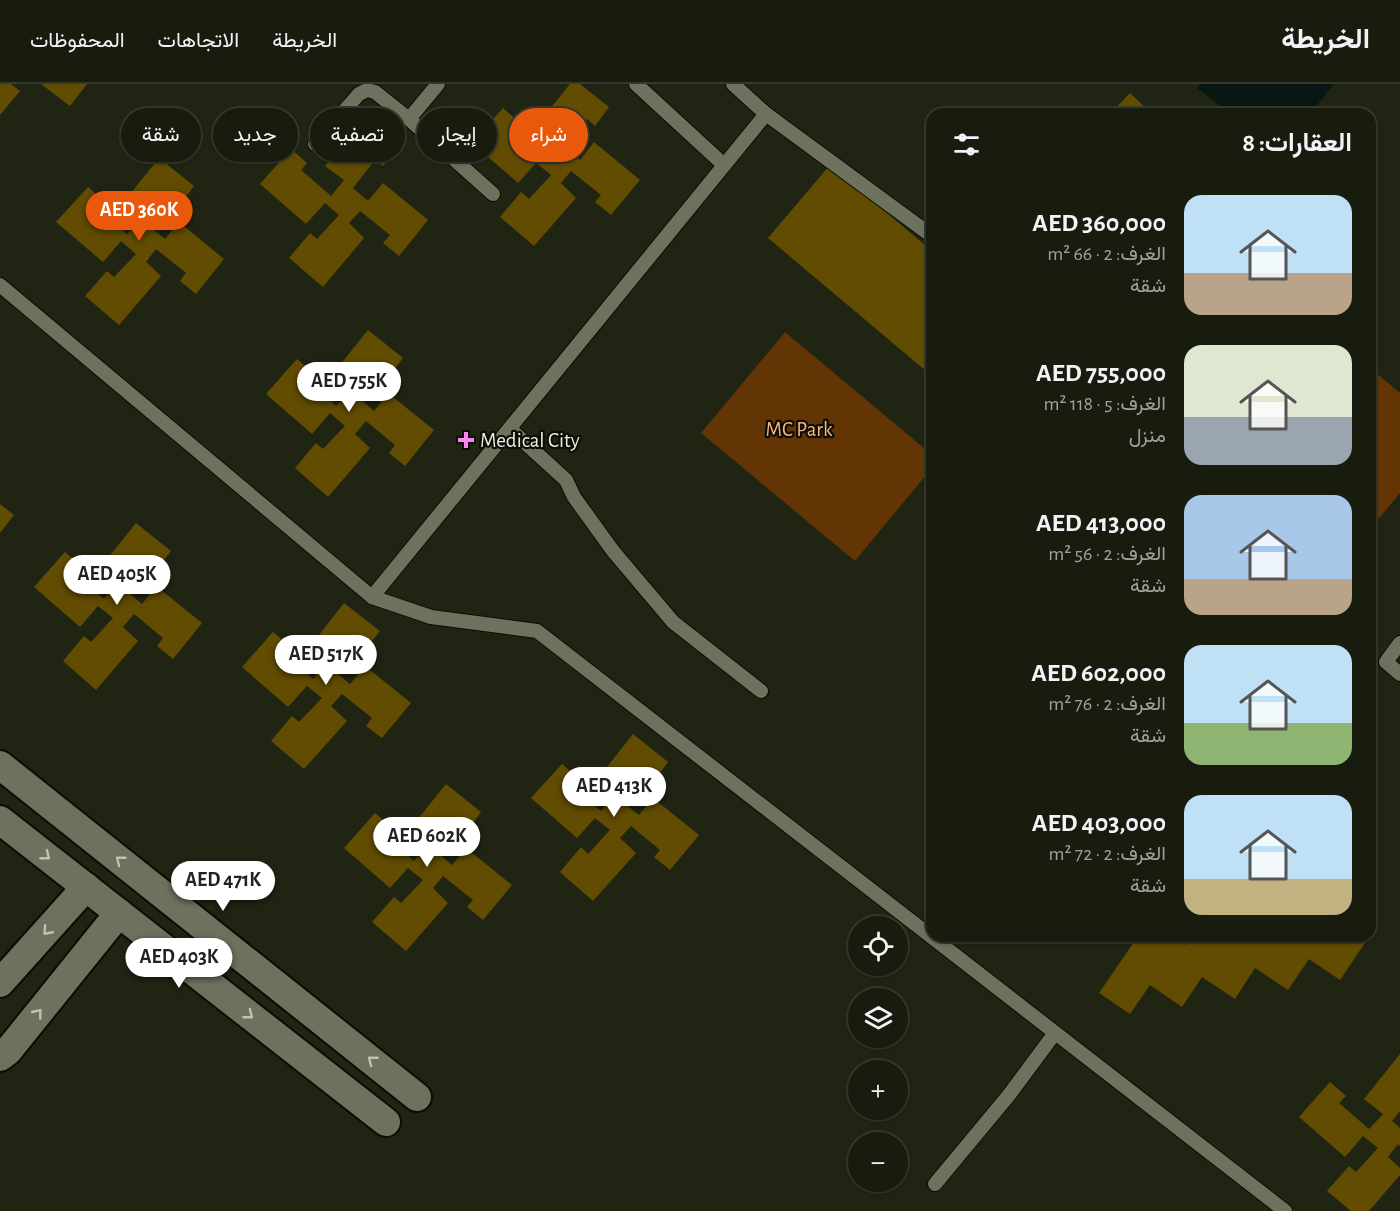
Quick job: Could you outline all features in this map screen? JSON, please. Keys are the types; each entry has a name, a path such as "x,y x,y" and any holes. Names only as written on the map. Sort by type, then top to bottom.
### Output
{"street":[{"path":"0,765 417,1096"},
{"path":"0,820 386,1122"},
{"path":"0,983 86,887"},
{"path":"0,1057 8,1051 119,913"}],"lane":[{"path":"409,119 438,84"},
{"path":"637,84 724,165"},
{"path":"732,84 766,114 926,232"},
{"path":"347,108 359,94 367,90 375,92 395,108"},
{"path":"372,597 766,114"},
{"path":"405,116 493,194"},
{"path":"0,285 372,597 431,617 537,631 926,933"},
{"path":"510,429 566,480 574,497 613,551 673,622 761,691"},
{"path":"1400,642 1386,662 1400,674"},
{"path":"938,942 1285,1211"},
{"path":"935,1184 1009,1095 1055,1033"}],"green space":[{"name":"MC Park","path":"785,332 926,450 926,475 855,561 701,433"},
{"path":"1376,373 1400,393 1400,493 1376,522"}],"shaded area":[{"path":"1200,84 1333,85 1315,108 1223,108 1197,88"}],"building":[{"path":"0,84 11,84 20,91 0,115"},
{"path":"41,84 87,84 70,106"},
{"path":"570,84 580,84 609,107 595,126 588,120 588,108 551,108"},
{"path":"1130,93 1146,108 1116,108"},
{"path":"503,108 509,113 509,162 588,162 588,150 594,142 640,180 611,215 595,202 601,195 571,171 561,183 576,198 534,246 500,217 521,192 529,199 551,175 536,163 518,183 494,162 497,162 497,115"},
{"path":"298,155 307,163 301,170 331,196 344,180 325,166 328,162 373,162 353,188 368,201 383,183 428,220 399,256 383,243 390,235 360,211 349,223 364,238 323,287 289,258 310,233 317,239 339,215 325,203 306,224 260,184 279,162 298,162"},
{"path":"156,162 164,162 194,186 180,204 172,198 149,226 165,239 179,222 224,259 196,294 180,281 186,273 156,249 146,262 161,276 119,325 85,296 107,271 114,277 136,254 121,241 103,262 56,222 88,187 104,201 97,208 127,234 140,219 122,204"},
{"path":"830,165 926,246 926,371 768,238"},
{"path":"368,330 403,358 389,376 381,370 359,398 374,411 388,393 434,430 405,466 389,453 395,445 366,421 355,434 370,448 328,497 295,468 316,443 323,449 345,426 330,413 312,434 266,394 297,359 313,373 307,380 336,406 350,391 331,376"},
{"path":"0,504 14,515 0,533"},
{"path":"136,523 171,551 157,569 149,563 127,591 142,604 156,586 202,623 173,659 157,646 163,638 134,614 123,627 138,641 96,690 63,661 84,636 91,642 113,618 98,606 80,627 34,587 65,552 81,566 75,573 104,599 117,583 99,569"},
{"path":"344,603 380,631 365,649 358,643 335,671 350,684 365,666 411,703 382,738 366,726 372,718 342,694 331,706 347,721 304,769 271,741 292,716 299,722 322,698 307,686 288,707 242,667 273,632 290,646 283,653 313,679 326,663 308,649"},
{"path":"633,734 668,762 654,781 646,775 624,803 639,815 653,798 699,835 670,870 654,857 660,850 631,826 620,838 636,853 593,901 560,872 581,847 588,854 610,830 595,818 577,838 531,798 562,764 578,778 572,785 601,811 614,795 596,781"},
{"path":"446,784 481,812 467,831 459,824 437,852 452,865 466,848 512,885 483,920 467,907 473,900 443,876 433,888 448,903 406,951 372,922 394,897 401,903 423,880 408,868 390,888 344,848 375,813 391,827 384,835 414,861 427,845 409,830"},
{"path":"1134,942 1182,942 1186,945 1188,942 1366,942 1340,980 1309,959 1288,990 1255,968 1235,999 1202,977 1182,1007 1150,985 1130,1014 1099,993"},
{"path":"1400,1054 1400,1111 1392,1121 1400,1128 1400,1146 1398,1144 1388,1157 1400,1168 1400,1175 1369,1211 1351,1211 1327,1191 1349,1166 1356,1172 1378,1148 1363,1136 1345,1157 1299,1117 1330,1082 1346,1096 1339,1103 1369,1129 1383,1114 1364,1099"}],"place":[{"name":"Medical City","path":"466,440"}]}
